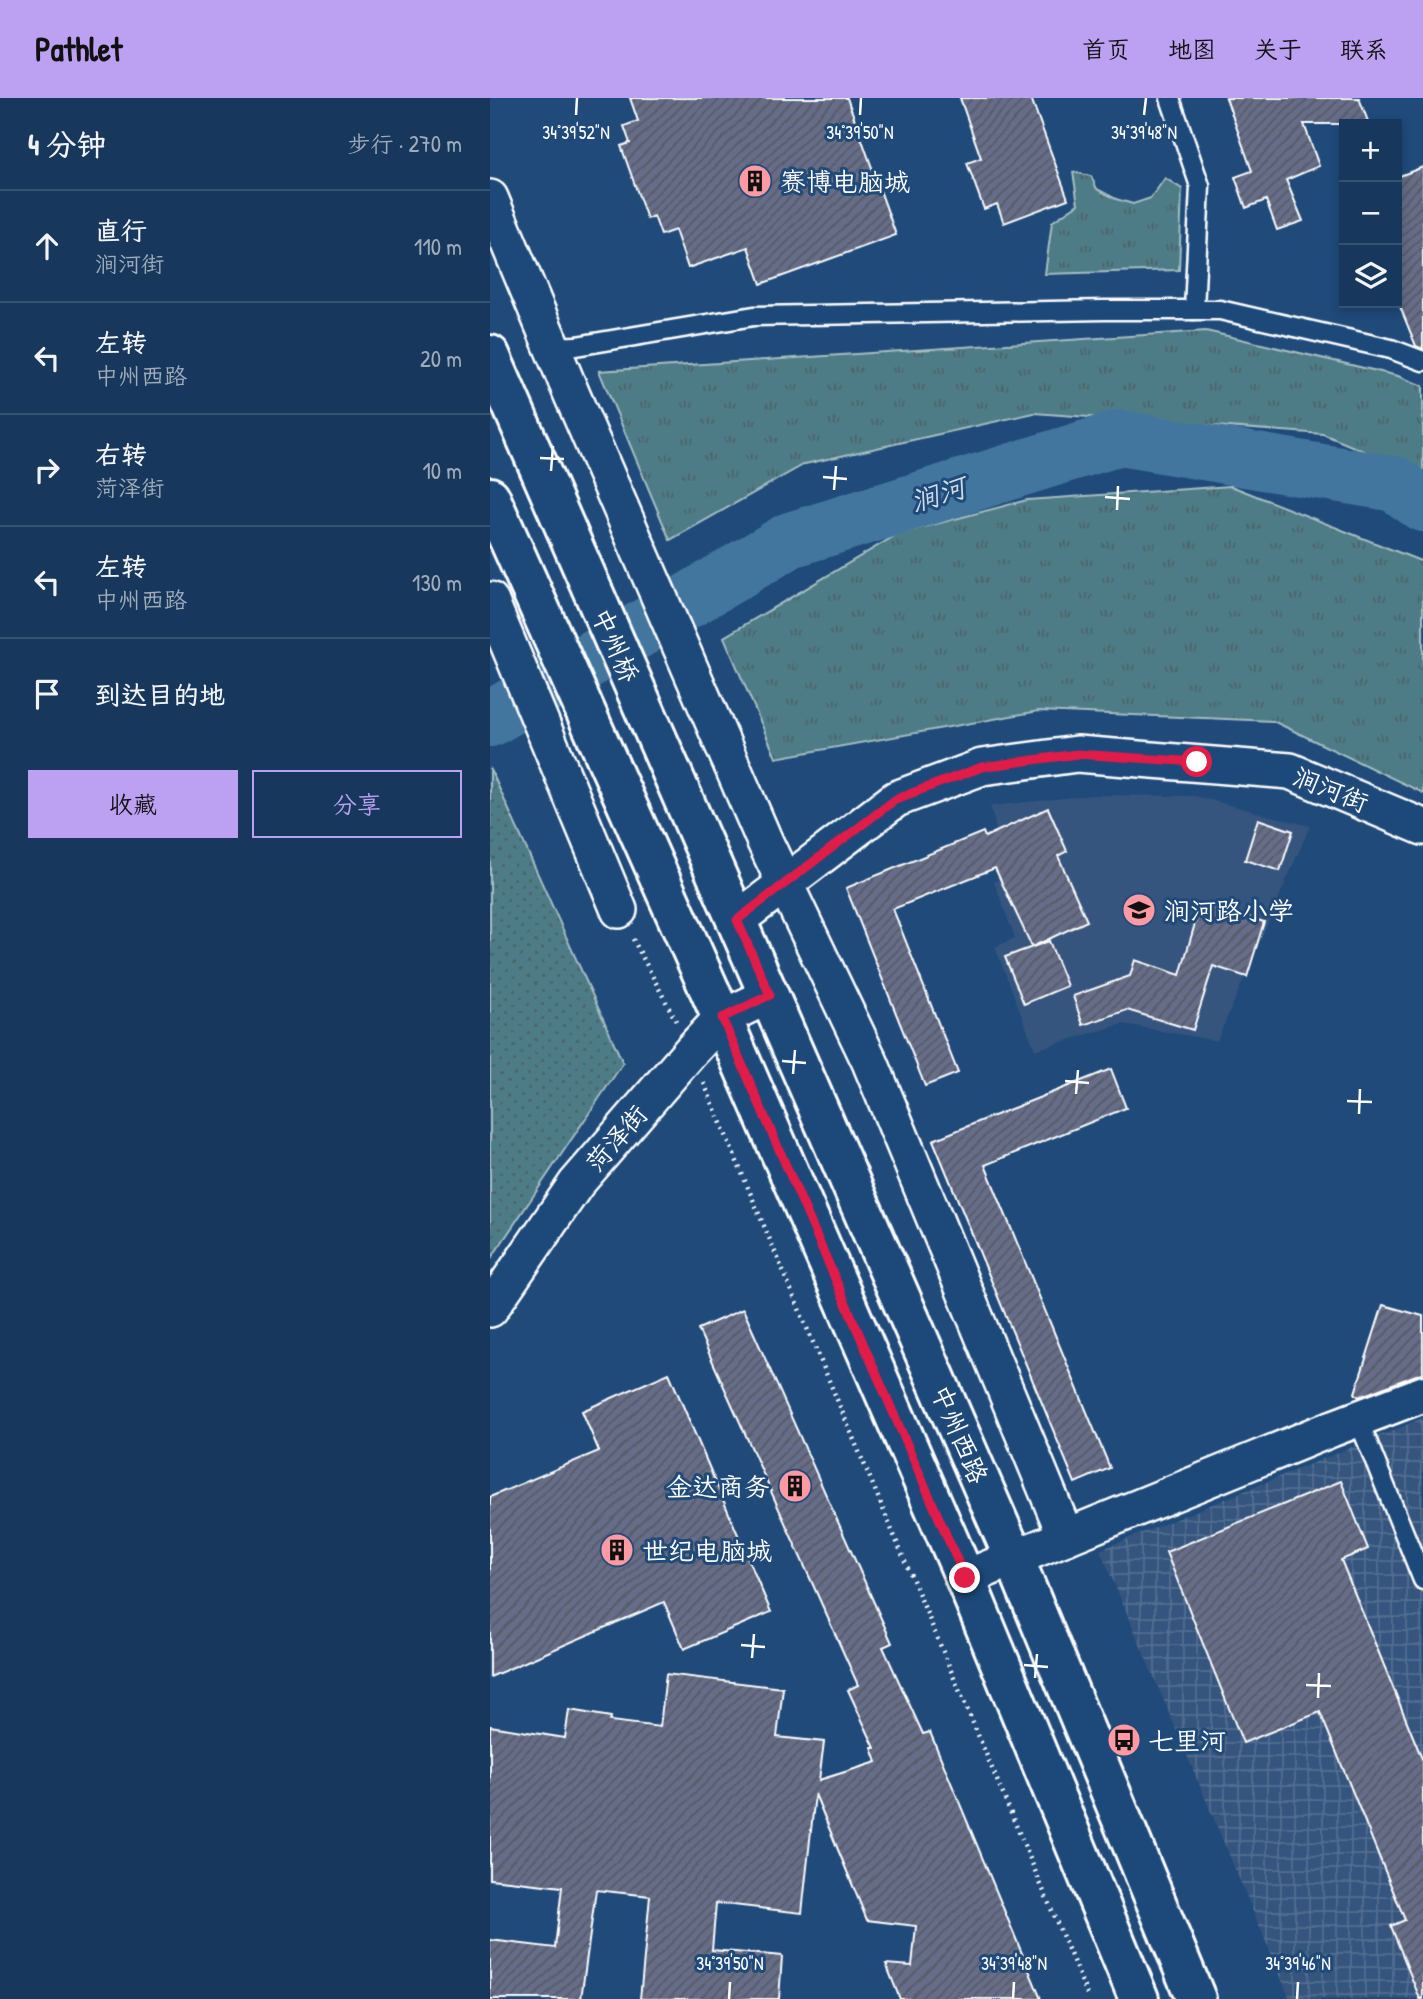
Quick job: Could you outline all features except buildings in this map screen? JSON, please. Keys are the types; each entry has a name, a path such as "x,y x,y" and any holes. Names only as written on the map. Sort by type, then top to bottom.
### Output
{"main road":[{"name":"中州桥","path":"490,355 715,872"},
{"name":"中州西路","path":"490,497 722,1018 965,1578 1139,1999"},
{"name":"中州西路","path":"715,872 1014,1558 1196,1999"}],"street":[{"path":"490,198 765,842 870,1062 1066,1536"},
{"path":"490,600 619,910"},
{"name":"涧河街","path":"737,920 896,799 982,767 1077,754 1290,771 1423,827"},
{"name":"菏泽街","path":"490,1309 576,1184 691,1051 722,1018 770,995"},
{"path":"965,1578 1423,1394"}],"lane":[{"path":"1170,98 1200,186 1194,310"},
{"path":"552,347 576,346 754,316 1220,310 1391,349 1423,361"},
{"path":"1358,1419 1423,1580"}],"path":[{"path":"619,910 691,1051 1089,1999"}],"shaded area":[{"name":"涧河路小学","path":"1093,795 1195,796 1310,826 1217,1041 1123,1024 1035,1050 995,947 1015,938 994,882 1008,876 990,806"},
{"path":"1423,1418 1423,1999 1290,1999 1100,1550"}],"green space":[{"path":"1073,172 1091,176 1097,189 1133,204 1151,198 1165,178 1182,189 1179,270 1045,274 1052,222 1078,204"},
{"path":"1206,331 1398,376 1423,386 1423,476 1323,434 1034,413 805,464 670,540 599,371"},
{"path":"1231,486 1423,562 1423,793 1273,721 1039,711 776,758 724,637 898,534 1027,500"},
{"path":"490,768 623,1063 490,1260"}],"waterway":[{"name":"涧河","path":"490,719 790,540 1119,438 1395,484 1423,504"}],"place":[{"name":"赛博电脑城","path":"755,181"},
{"name":"涧河路小学","path":"1139,910"},
{"name":"金达商务","path":"795,1486"},
{"name":"世纪电脑城","path":"617,1550"},
{"name":"七里河","path":"1124,1740"}],"route":[{"path":"965,1578 722,1018 770,995 737,920 896,799 982,767 1077,754 1197,762"}]}
